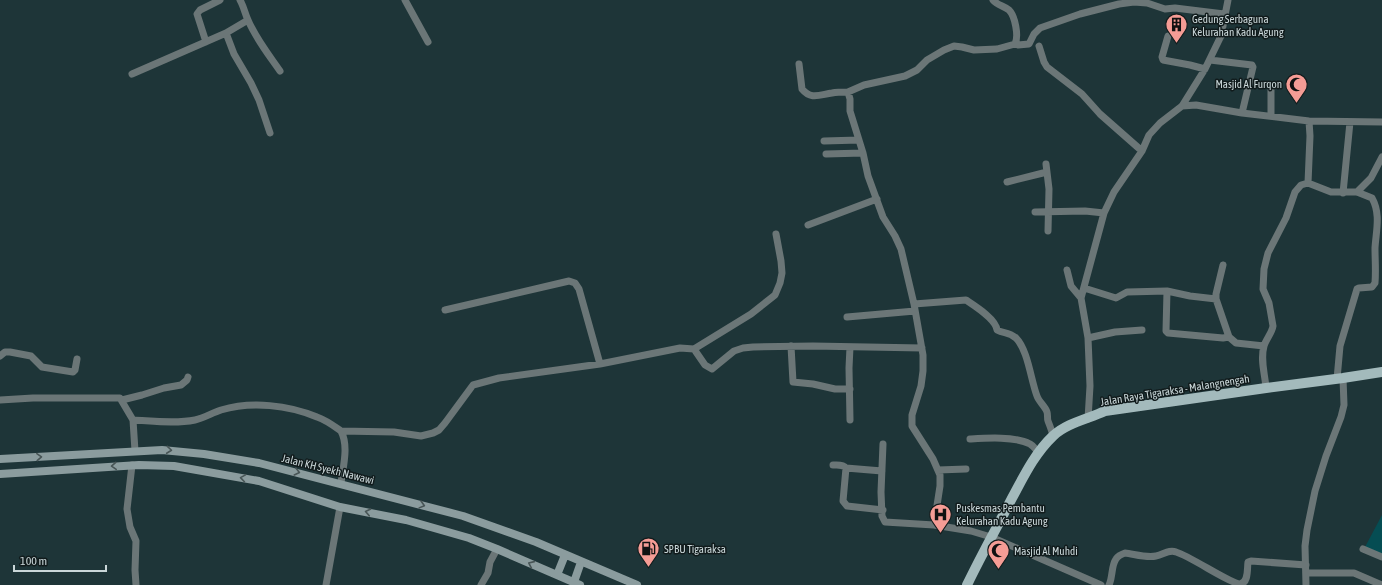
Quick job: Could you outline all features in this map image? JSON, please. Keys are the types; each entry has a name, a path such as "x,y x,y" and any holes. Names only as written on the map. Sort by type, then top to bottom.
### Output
{"main road":[{"name":"Jalan Raya Tigaraksa - Malangnengah","path":"967,585 1030,465 1053,436 1080,421 1105,411 1382,372"},
{"name":"Jalan KH Syekh Nawawi","path":"0,459 162,450 204,454 259,463 341,483 463,516 536,542 637,585"},
{"path":"0,474 132,465 174,466 259,480 340,507 406,520 469,538 577,584 581,562"},
{"path":"557,575 565,555"}],"street":[{"path":"206,42 197,14 200,10 220,0"},
{"path":"240,0 255,34 280,71"},
{"path":"405,0 428,42"},
{"path":"993,0 1011,12 1018,39 1015,44"},
{"path":"1088,419 1090,386 1088,338 1081,298 1104,213 1114,192 1142,151 1148,135 1160,122 1182,106 1205,69 1221,36 1224,14 1227,8 1228,0"},
{"path":"799,64 802,89 810,96 816,97 833,92 848,92 864,85 905,76 917,70 927,60 954,46 974,50 997,49 1015,44 1029,44 1034,34 1040,28 1080,14 1119,4 1134,2 1147,3 1165,9 1175,8 1224,14"},
{"path":"132,74 226,33 248,20"},
{"path":"226,33 234,54 259,100 270,133"},
{"path":"1168,36 1162,57 1163,60 1190,64 1205,69"},
{"path":"1039,46 1047,67 1082,94 1100,114 1142,151"},
{"path":"1210,60 1253,66 1242,113"},
{"path":"1271,90 1272,116"},
{"path":"848,92 850,99 850,111 868,176 883,217 901,249 915,308 922,348 923,371 921,386 912,415 912,426 938,470 940,486 934,525"},
{"path":"1182,106 1196,105 1242,113 1309,121 1382,122"},
{"path":"1308,183 1310,157 1309,121"},
{"path":"1343,193 1350,122"},
{"path":"824,141 859,140"},
{"path":"826,154 863,154"},
{"path":"1357,192 1370,178 1382,157"},
{"path":"1046,164 1049,189 1048,232"},
{"path":"1008,182 1047,172"},
{"path":"1266,388 1262,356 1264,346 1273,326 1269,303 1263,289 1264,270 1268,253 1286,218 1295,192 1301,185 1308,183 1331,192 1357,192 1372,198 1375,203 1377,219 1379,261 1374,285 1372,287 1357,289 1340,346 1340,378 1344,405 1342,417 1326,456 1315,491 1306,541 1306,585"},
{"path":"808,224 876,199"},
{"path":"1035,212 1085,211 1104,213"},
{"path":"133,420 181,422 201,419 222,410 245,406 279,406 299,410 319,418 342,431 394,432 420,436 433,433 439,430 445,423 473,385 499,378 600,364 680,348 694,349 751,314 775,295 782,273 776,234"},
{"path":"1223,265 1216,299 1229,337 1236,343 1264,346"},
{"path":"1067,270 1071,286 1081,298"},
{"path":"445,310 569,281 575,283 579,289 600,364"},
{"path":"1084,288 1116,298 1127,292 1168,291 1190,296 1216,299"},
{"path":"1168,291 1167,332 1193,336 1229,337"},
{"path":"846,317 966,300 984,313 996,326 997,330 1000,332 1008,332 1021,344 1037,398 1044,406 1053,436"},
{"path":"1088,338 1115,332 1142,330"},
{"path":"694,349 705,365 712,369 734,351 742,348 791,346 922,348"},
{"path":"791,346 793,382 813,384 835,389 850,389"},
{"path":"850,347 850,420"},
{"path":"0,356 8,352 31,356 42,367 73,372 75,370 77,359"},
{"path":"0,400 33,398 120,398 122,400 181,384 187,380 188,377"},
{"path":"122,400 133,420 135,451"},
{"path":"341,483 345,454 345,440 342,431"},
{"path":"970,439 997,438 1020,440 1032,445 1039,453"},
{"path":"883,444 882,516 885,522 934,525 971,531 991,537 1101,585"},
{"path":"132,465 127,509 130,527 136,541 136,585"},
{"path":"833,465 840,465 846,468 882,471"},
{"path":"846,468 845,504 847,506 882,510"},
{"path":"938,470 966,469"},
{"path":"326,585 340,507"},
{"path":"481,585 488,573 490,562 497,549"},
{"path":"1363,549 1382,557"},
{"path":"1109,585 1116,558 1125,553 1155,556 1168,551 1177,552 1208,567 1232,582 1239,584 1243,583 1246,579 1248,562 1251,562 1354,573 1382,585"}],"shaded area":[{"path":"1382,515 1382,555 1365,547"}],"place":[{"name":"Gedung Serbaguna Kelurahan Kadu Agung","path":"1177,44"},
{"name":"Masjid Al Furqon","path":"1297,104"},
{"name":"Puskesmas Pembantu Kelurahan Kadu Agung","path":"941,534"},
{"name":"SPBU Tigaraksa","path":"648,568"},
{"name":"Masjid Al Muhdi","path":"999,570"}]}
